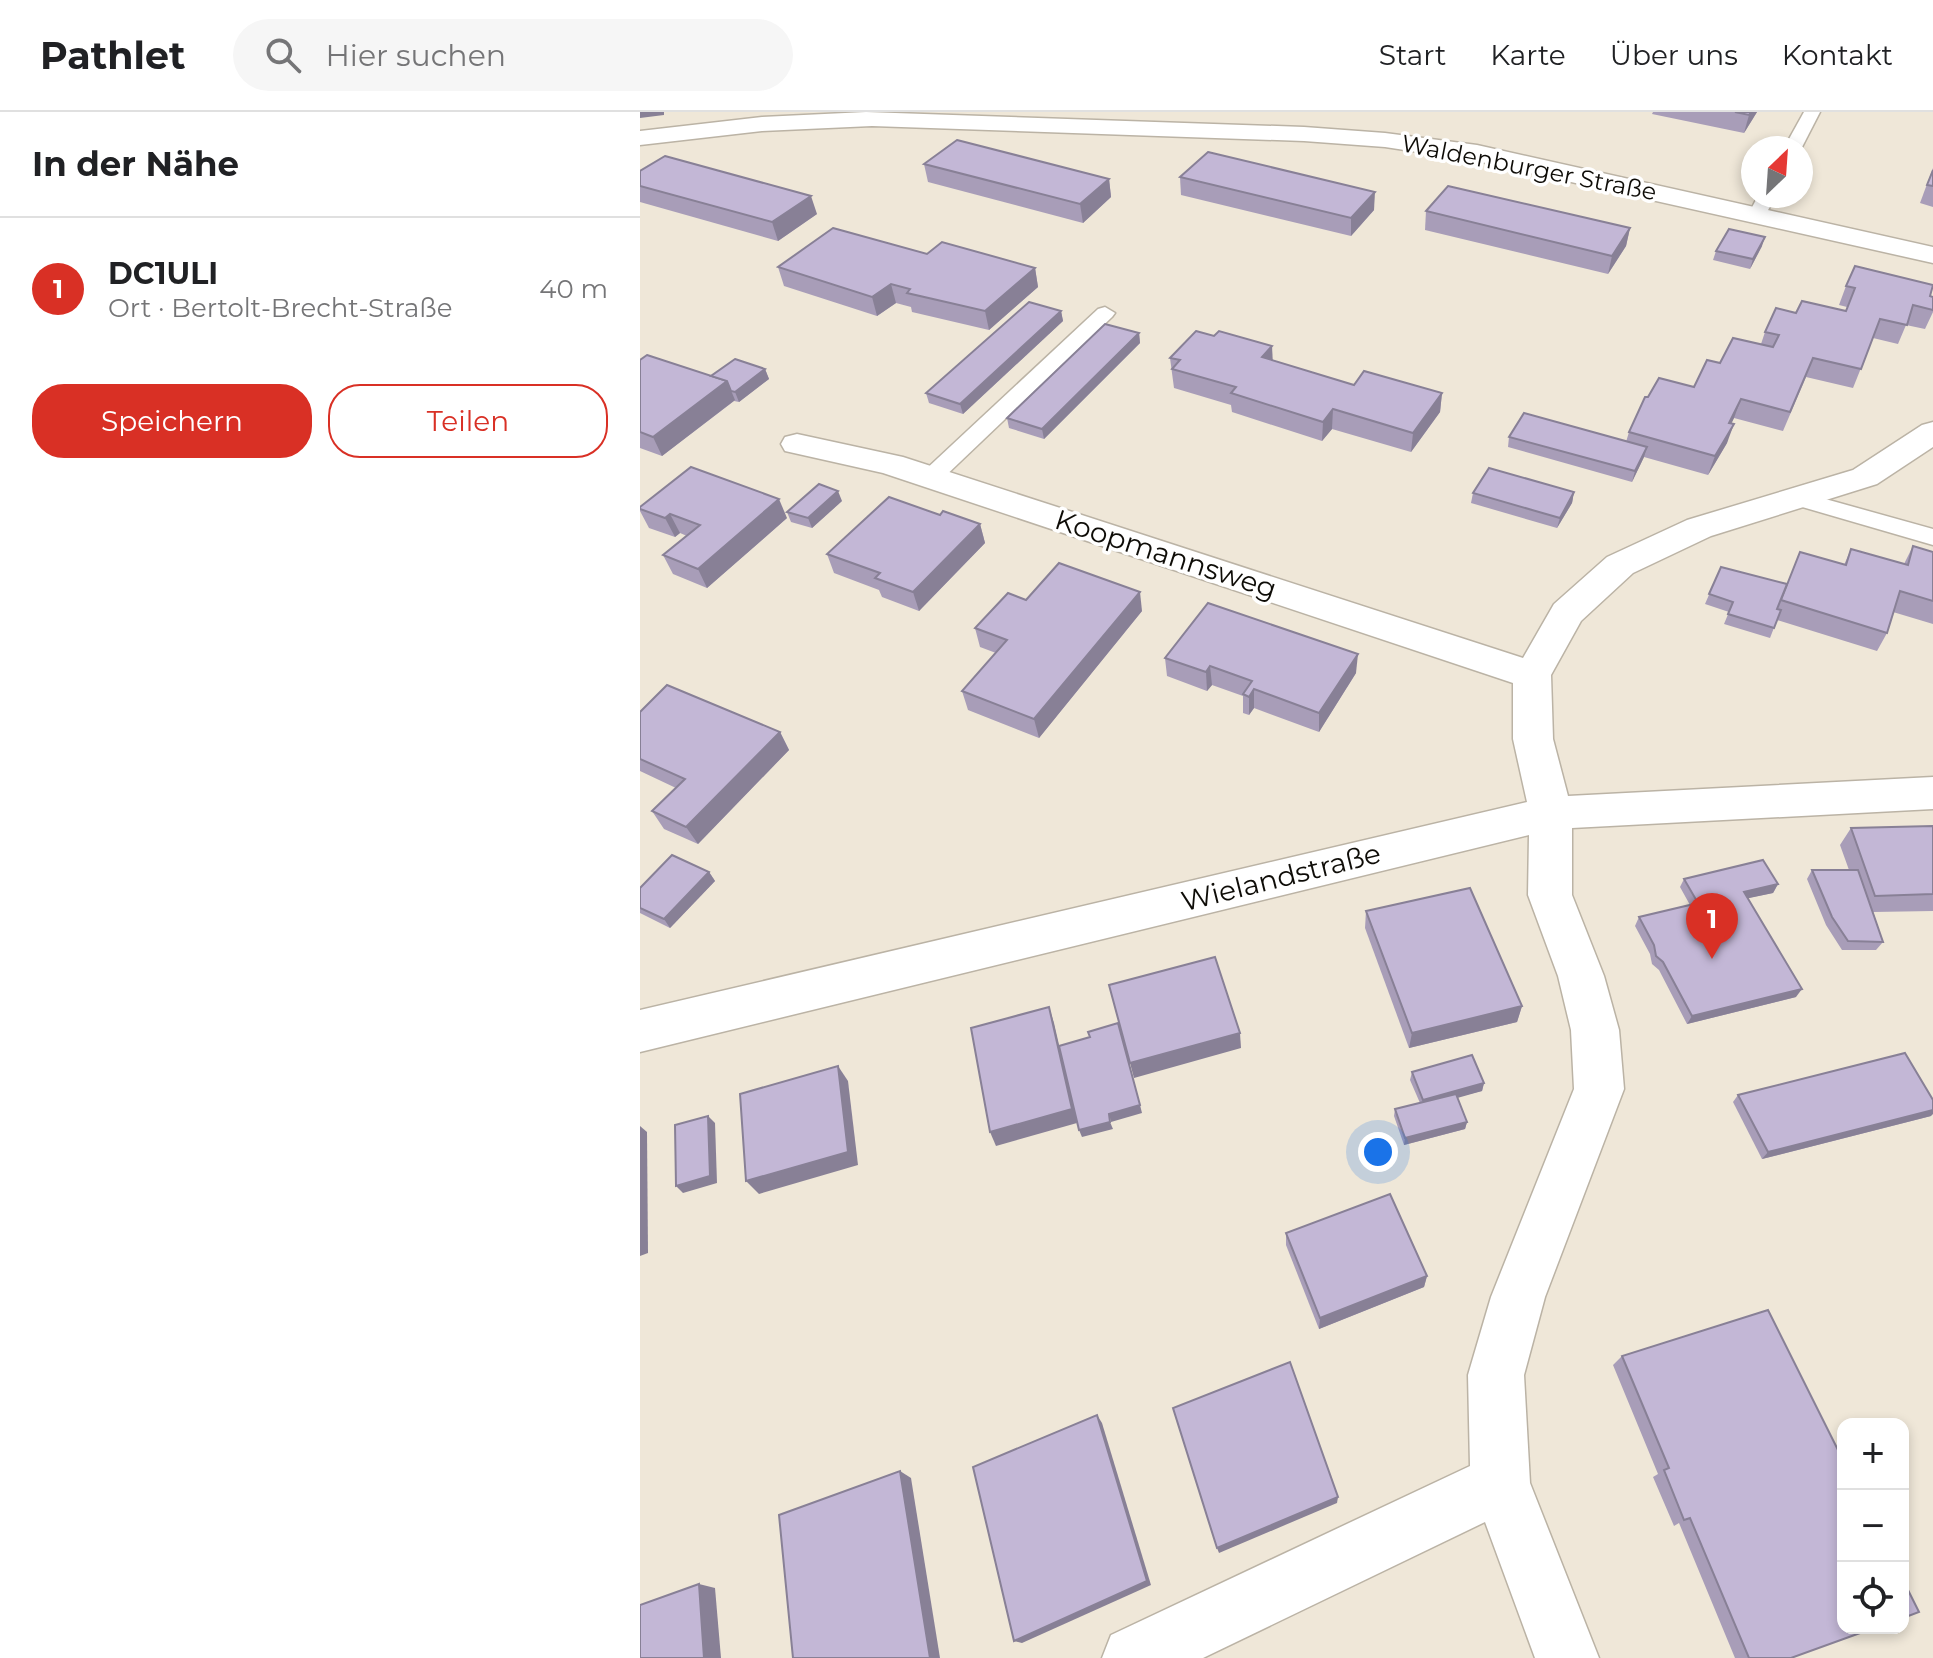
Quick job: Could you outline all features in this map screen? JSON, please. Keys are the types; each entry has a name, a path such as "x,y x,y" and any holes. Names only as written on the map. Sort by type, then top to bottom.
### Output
{"street":[{"name":"Waldenburger Straße","path":"640,138 762,124 872,119 1171,121 1385,140 1477,153 1741,202"},
{"name":"Waldenburger Straße","path":"1769,208 1933,255"},
{"path":"1567,1658 1500,1483 1496,1375 1518,1297 1599,1089 1595,1030 1581,976 1550,895 1551,813 1533,739 1532,675 1567,613 1620,565 1699,528 1865,477 1933,432"},
{"name":"Koopmannsweg","path":"797,444 891,464 1532,675"},
{"name":"Wielandstraße","path":"640,1031 1551,813 1933,793"},
{"path":"1134,1658 1500,1483"}],"lane":[{"path":"1799,136 1812,112"},
{"path":"931,477 1105,313"},
{"path":"1793,497 1933,537"}],"building":[{"path":"957,140 1109,179 1080,204 924,164"},
{"path":"1208,152 1375,192 1351,218 1180,177"},
{"path":"665,156 811,196 772,222 640,186 640,171"},
{"path":"1933,170 1933,186 1927,185"},
{"path":"1448,186 1630,228 1612,256 1426,211"},
{"path":"833,228 927,254 942,242 1035,268 985,311 907,293 910,289 891,284 872,297 778,267"},
{"path":"1729,229 1765,237 1753,259 1716,251"},
{"path":"1855,266 1933,285 1930,296 1933,297 1933,310 1913,305 1907,325 1880,319 1861,369 1813,358 1790,412 1741,399 1729,423 1734,424 1715,456 1629,432 1645,397 1648,397 1659,378 1694,387 1707,360 1720,363 1733,338 1773,347 1779,335 1765,332 1776,308 1796,313 1802,301 1846,311 1855,288 1846,286"},
{"path":"1029,302 1061,311 960,404 926,393"},
{"path":"1105,324 1139,333 1042,429 1007,418"},
{"path":"1196,331 1214,336 1219,331 1272,346 1262,357 1354,385 1364,371 1442,393 1413,433 1333,409 1323,422 1231,393 1236,387 1172,369 1180,360 1170,358"},
{"path":"647,355 727,381 653,437 640,432 640,360"},
{"path":"735,359 765,369 735,392 731,391 727,381 711,376"},
{"path":"1524,413 1647,447 1635,471 1509,437"},
{"path":"691,467 779,499 698,569 663,555 700,525 670,514 665,518 640,509"},
{"path":"1489,468 1574,492 1560,518 1473,493"},
{"path":"819,484 838,491 808,518 787,512"},
{"path":"889,497 940,515 943,511 980,524 913,592 875,578 880,573 827,554"},
{"path":"1913,546 1933,552 1933,601 1900,591 1887,633 1781,600 1800,552 1846,565 1851,549 1908,565"},
{"path":"1059,563 1140,592 1034,719 962,691 1007,640 975,628 1008,593 1026,600"},
{"path":"1721,567 1787,584 1777,609 1781,610 1774,628 1728,614 1733,602 1709,594"},
{"path":"1208,603 1358,654 1319,713 1254,689 1249,697 1243,694 1252,681 1210,666 1206,672 1165,658"},
{"path":"667,685 780,732 686,827 652,811 685,779 640,759 640,712"},
{"path":"1933,826 1933,894 1875,896 1851,828"},
{"path":"672,855 709,872 664,919 640,908 640,888"},
{"path":"1763,860 1778,884 1744,892 1802,989 1692,1016 1663,962 1656,956 1654,945 1639,917 1698,903 1684,879"},
{"path":"1812,870 1858,870 1883,942 1848,941 1832,917"},
{"path":"1470,888 1522,1006 1412,1033 1366,911"},
{"path":"1215,957 1240,1033 1130,1063 1109,985"},
{"path":"1049,1007 1072,1109 990,1132 971,1028"},
{"path":"1118,1023 1140,1105 1109,1114 1110,1122 1079,1130 1059,1046 1090,1037 1088,1032"},
{"path":"1905,1053 1933,1100 1933,1110 1768,1152 1738,1095"},
{"path":"1472,1055 1484,1083 1423,1100 1412,1072"},
{"path":"838,1066 848,1152 746,1181 740,1094"},
{"path":"1456,1094 1467,1122 1405,1138 1395,1109"},
{"path":"708,1116 710,1176 676,1186 675,1125"},
{"path":"1390,1194 1427,1276 1320,1318 1286,1233"},
{"path":"1768,1310 1837,1448 1837,1634 1857,1634 1791,1658 1749,1658 1690,1518 1684,1520 1664,1470 1669,1468 1622,1356"},
{"path":"1290,1362 1338,1497 1217,1548 1173,1408"},
{"path":"1097,1415 1147,1581 1014,1641 973,1467"},
{"path":"900,1471 930,1658 793,1658 779,1515"},
{"path":"699,1584 704,1658 640,1658 640,1605"},
{"path":"1909,1592 1919,1612 1909,1616"}],"place":[{"name":"DC1ULI","path":"1712,959"}]}
